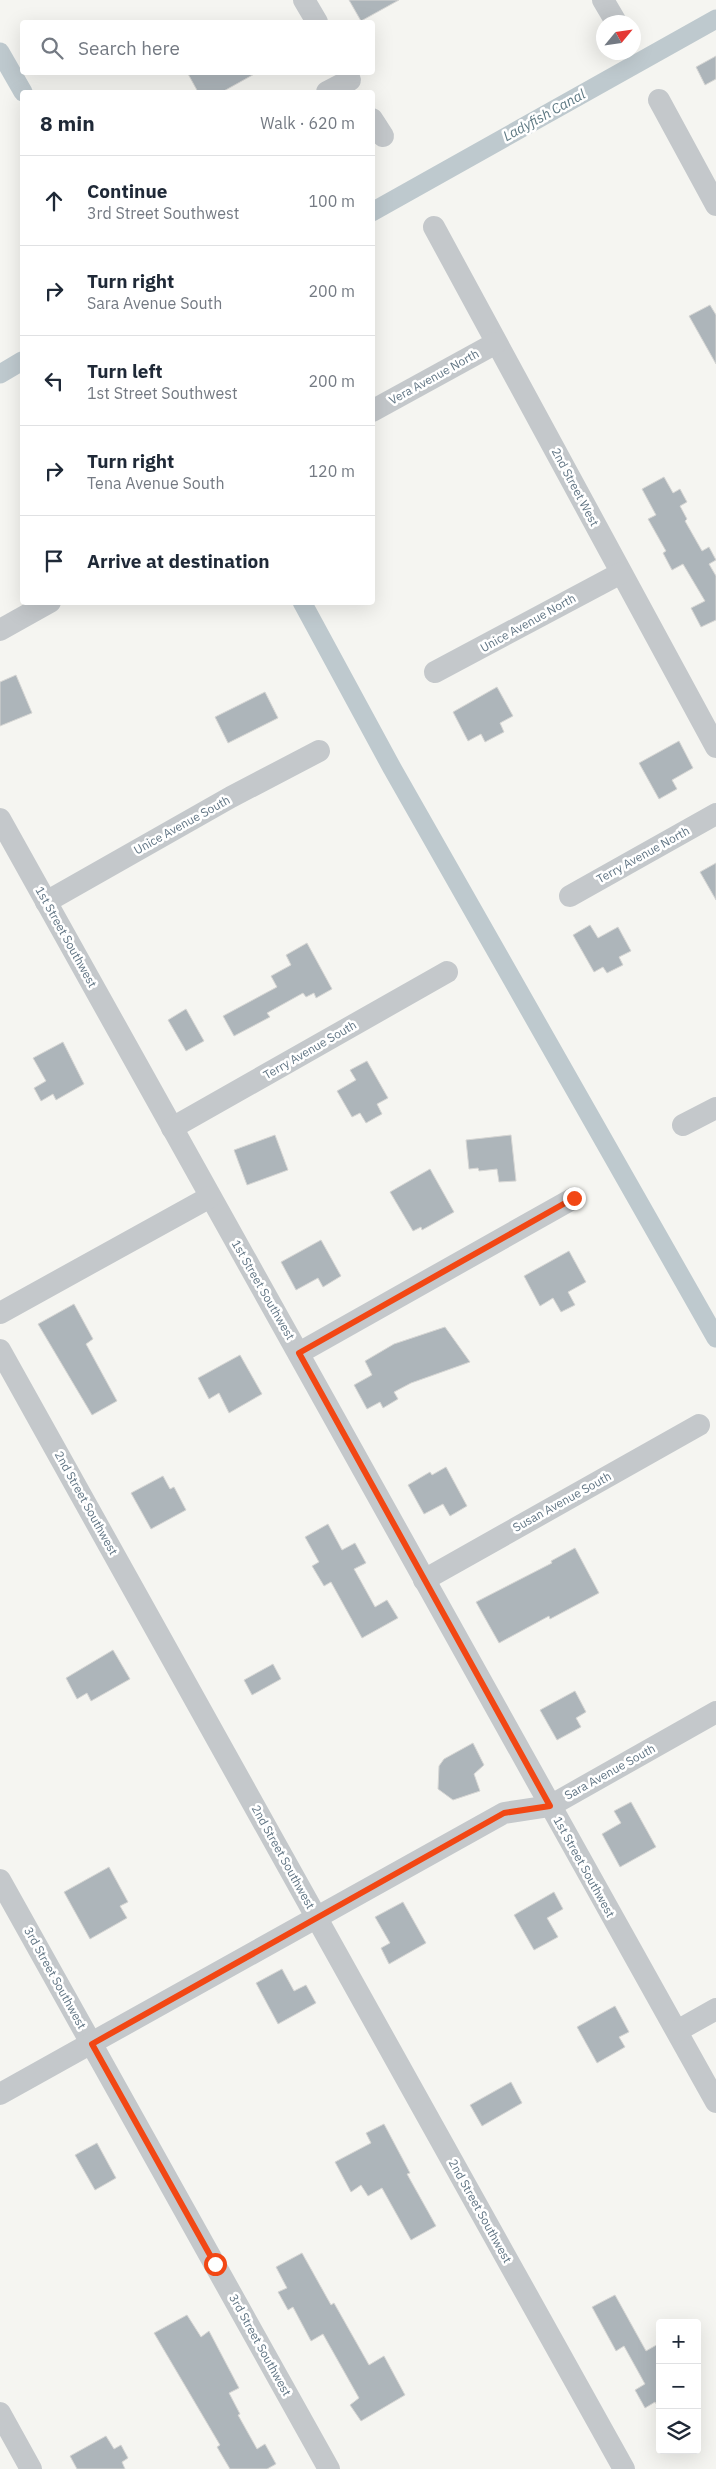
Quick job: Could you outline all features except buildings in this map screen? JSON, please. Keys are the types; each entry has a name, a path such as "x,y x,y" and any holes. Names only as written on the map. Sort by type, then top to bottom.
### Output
{"street":[{"path":"304,0 316,20"},
{"path":"603,0 612,15"},
{"path":"332,90 351,82"},
{"path":"659,100 716,205"},
{"name":"2nd Street West","path":"434,227 716,747"},
{"name":"Vera Avenue North","path":"375,409 496,343"},
{"name":"Unice Avenue North","path":"435,672 621,573"},
{"path":"0,630 45,605"},
{"name":"Unice Avenue South","path":"46,902 318,750"},
{"name":"Terry Avenue North","path":"570,896 716,814"},
{"name":"1st Street Southwest","path":"0,819 716,2102"},
{"name":"Terry Avenue South","path":"172,1128 447,972"},
{"path":"683,1125 716,1108"},
{"path":"0,1313 210,1197"},
{"path":"299,1353 574,1198"},
{"name":"2nd Street Southwest","path":"0,1350 624,2469"},
{"name":"Susan Avenue South","path":"424,1580 699,1425"},
{"name":"Sara Avenue South","path":"0,2094 504,1813 550,1806 716,1712"},
{"name":"3rd Street Southwest","path":"0,1880 329,2469"},
{"path":"677,2031 716,2009"},
{"path":"0,2413 32,2469"}],"waterway":[{"name":"Ladyfish Canal","path":"375,210 716,19"},
{"path":"0,52 22,90"},
{"name":"Ladyfish Canal","path":"0,374 20,362"},
{"path":"304,605 392,768 716,1338"}],"route":[{"path":"215,2264 92,2044 504,1813 550,1806 299,1353 574,1198"}]}
